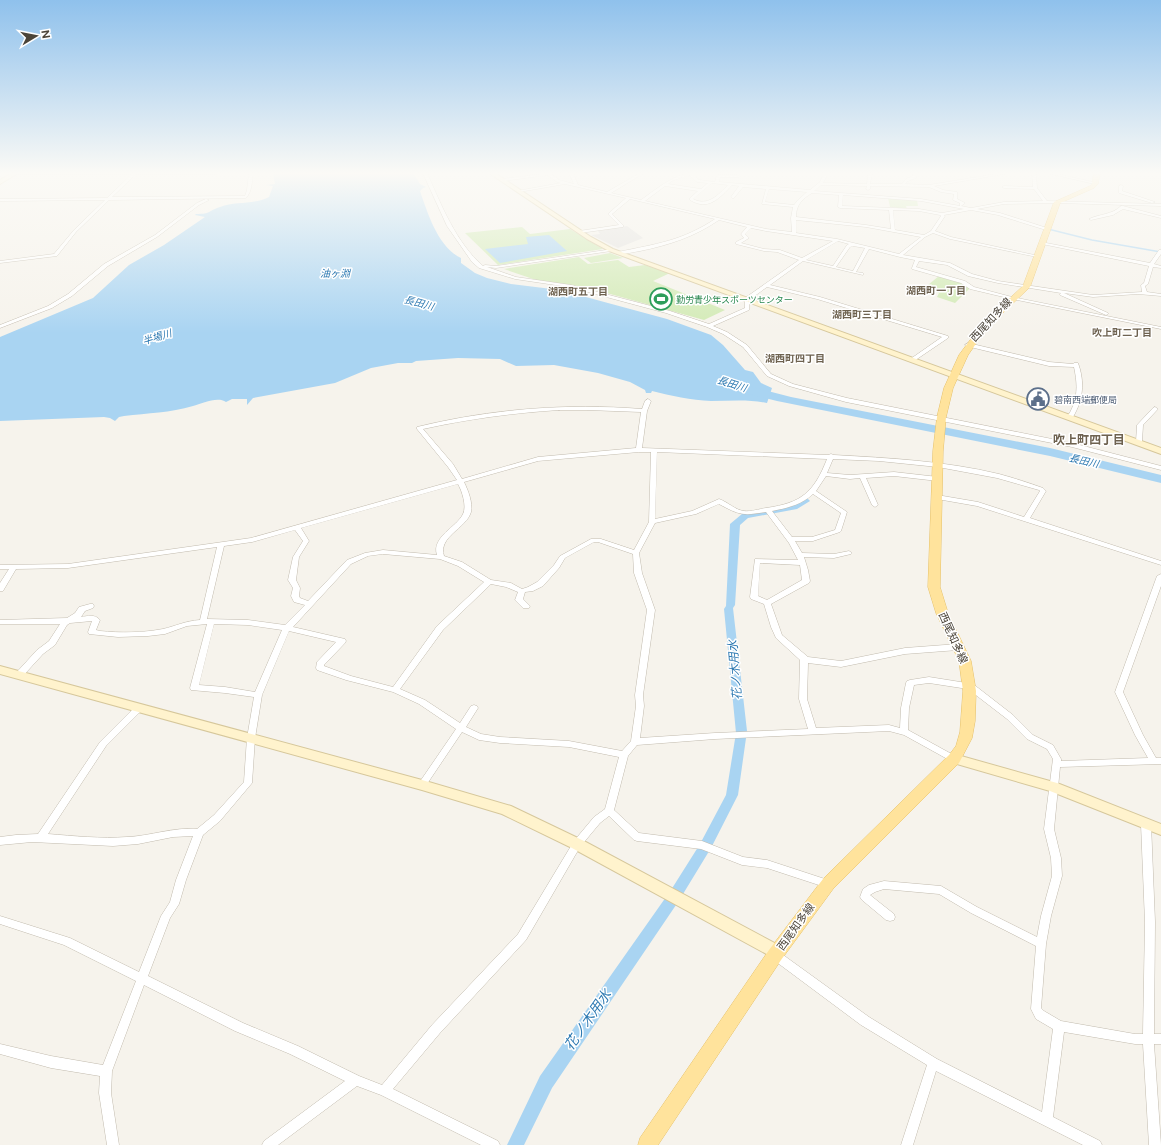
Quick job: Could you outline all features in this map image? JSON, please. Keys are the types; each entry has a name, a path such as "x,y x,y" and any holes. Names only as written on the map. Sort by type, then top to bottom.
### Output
{"main road":[{"path":"1026,287 1046,229"},
{"name":"西尾知多線","path":"647,1145 776,954 828,884 954,759 965,746 968,734 970,686 967,669 938,606 934,587 938,472 943,408 953,375 968,345 983,327 1012,298 1026,287"}],"street":[{"path":"0,262 54,255 80,226"},
{"path":"0,328 50,307 70,295 106,265 156,236 169,226"},
{"path":"449,226 474,261 481,267 502,275 569,286 668,312 709,326 725,333 745,346 755,357 764,372 779,381 846,400 942,418 1086,449 1161,468"},
{"path":"572,226 611,250 1161,451"},
{"path":"580,232 619,226"},
{"path":"620,253 681,240 708,226"},
{"path":"750,226 743,234 747,238 737,243 764,250 778,250 802,260 861,274"},
{"path":"753,226 837,240 867,249 948,264 970,275 1026,287 1093,296 1138,293 1161,295"},
{"path":"794,233 796,226"},
{"path":"863,226 924,236"},
{"path":"900,256 924,236 933,232 936,226"},
{"path":"1038,226 1046,229"},
{"path":"933,232 950,238 1037,256"},
{"path":"748,299 802,260 837,240"},
{"path":"1042,243 1161,267"},
{"path":"834,267 848,246 852,245"},
{"path":"854,272 867,249"},
{"path":"474,261 489,267 496,267 611,250"},
{"path":"1145,294 1143,285 1146,284 1151,265 1161,251"},
{"path":"918,259 914,268 961,282 972,288 1120,321 1160,327"},
{"path":"961,282 970,275"},
{"path":"768,286 818,298 946,337 912,360"},
{"path":"1057,292 1120,321"},
{"path":"709,326 747,309 748,299"},
{"path":"968,345 1049,364 1076,365 1081,385 1078,400 1071,416 1068,417"},
{"path":"639,450 644,411 648,401"},
{"path":"441,558 440,552 443,542 468,513 462,481 419,428 476,415 582,406 644,411"},
{"path":"1139,442 1140,425 1155,410"},
{"path":"0,567 68,566 260,538 545,458 639,450 831,456 938,472 998,476 1041,489 1043,491 1026,519"},
{"path":"384,1091 436,1029 522,937 577,844 597,820 609,811 624,755 635,742 640,706 639,695 651,610 638,573 636,553 652,522 654,450"},
{"path":"652,522 694,513 719,502 745,513 792,505 800,502 812,491 824,474 831,456"},
{"path":"824,474 850,477 938,472"},
{"path":"862,476 875,505"},
{"path":"791,539 813,539 838,531 844,512 812,491"},
{"path":"937,497 978,504 1161,563"},
{"path":"767,603 806,581 800,555 791,539 768,510"},
{"path":"297,528 306,541 296,557 292,580 297,586 298,591 295,596 297,600 310,604"},
{"path":"113,1145 104,1093 106,1072 166,916 174,904 181,880 199,833 217,818 248,783 251,738 258,695 286,628 349,562 362,555 383,552 441,558 460,564 489,582 508,585 521,591 530,589 540,584 557,566 562,557 593,540 599,540 636,553"},
{"path":"221,544 194,688 225,690 258,695"},
{"path":"800,555 834,556 849,553"},
{"path":"803,563 758,561 754,597 767,603 775,627 780,636 804,659 841,664 905,651 958,647"},
{"path":"0,589 14,567"},
{"path":"1157,760 1139,735 1119,692 1161,576"},
{"path":"395,690 440,628 489,582"},
{"path":"521,591 522,593 519,600 526,606"},
{"path":"0,622 62,621 78,615 82,608 90,606"},
{"path":"19,675 40,652 48,647 64,623 69,619 93,618 96,620 92,632 100,634 155,633 180,625 229,621 286,628 342,641 320,664 320,668 349,678 358,679 395,690 422,702 461,728 479,736 500,740 569,744 624,755"},
{"path":"804,659 803,699 813,731"},
{"path":"0,670 422,785 506,810 577,844 776,954 865,1021 933,1063 1096,1145"},
{"path":"904,732 905,708 910,683 929,680 970,686 1010,717 1030,737 1050,747 1056,760 1056,764 1049,828 1057,868 1057,876 1046,916 1041,944 1036,1009 1040,1015 1059,1026 1135,1039 1161,1039"},
{"path":"40,838 103,744 139,708"},
{"path":"422,785 439,756 461,728 474,708"},
{"path":"635,742 715,736 888,728 904,732 954,759 1054,787 1161,830"},
{"path":"1056,764 1122,763 1157,760"},
{"path":"609,811 637,837 702,846 742,861 767,864 828,884"},
{"path":"1146,824 1150,922 1148,1038 1155,1145"},
{"path":"0,841 40,838 125,842 171,834 199,833"},
{"path":"890,917 868,902 864,897 866,892 872,888 884,885 941,890 974,910 1041,944"},
{"path":"0,920 66,941 239,1027 294,1050 356,1080 384,1091 494,1145"},
{"path":"1047,1121 1059,1026"},
{"path":"0,1049 51,1062 106,1072"},
{"path":"907,1145 933,1063"},
{"path":"268,1145 356,1080"}],"green space":[{"path":"522,227 530,234 570,229 603,249 498,265 465,233"},
{"path":"610,253 623,258 591,263 584,258"},
{"name":"勤労青少年スポーツセンター","path":"579,257 588,264 618,260 629,267 645,265 670,273 653,281 725,310 704,320 585,287 536,280 504,269"},
{"path":"939,276 961,283 970,288 955,303 937,297 939,293 923,289"}],"shaded area":[{"path":"628,226 643,238 618,248 591,235 600,234 598,231"}],"water":[{"name":"油ヶ淵","path":"191,226 434,226 446,246 461,258 461,263 475,273 487,278 511,284 560,290 667,319 711,335 723,345 745,370 753,372 761,383 772,388 767,403 746,401 711,401 681,398 652,391 651,393 646,393 645,390 630,382 598,373 554,365 516,366 500,359 458,358 398,363 371,368 335,383 253,398 247,405 247,399 232,399 226,402 222,400 214,400 176,410 119,417 115,421 104,417 0,421 0,337 93,298 129,265 164,245"},
{"path":"549,235 567,251 500,263 485,249 528,244 526,237"}],"waterway":[{"path":"1048,229 1092,240 1161,252"},
{"name":"長田川","path":"748,390 806,404 1050,452 1161,479"},
{"name":"花ノ木用水","path":"773,512 794,507 805,501"},
{"name":"花ノ木用水","path":"730,605 735,524 745,516 765,513"},
{"name":"花ノ木用水","path":"729,609 741,731"},
{"name":"花ノ木用水","path":"706,844 732,795 741,736"},
{"name":"花ノ木用水","path":"678,890 703,848"},
{"name":"花ノ木用水","path":"515,1145 546,1082 671,901"}],"place":[{"name":"勤労青少年スポーツセンター","path":"661,299"},
{"name":"碧南西端郵便局","path":"1038,399"}],"district":[{"name":"湖西町一丁目","path":"936,290"},
{"name":"湖西町五丁目","path":"578,291"},
{"name":"湖西町三丁目","path":"862,314"},
{"name":"吹上町二丁目","path":"1122,332"},
{"name":"湖西町四丁目","path":"795,358"},
{"name":"吹上町四丁目","path":"1089,440"}],"water label":[{"name":"半場川","path":"157,337"}]}
